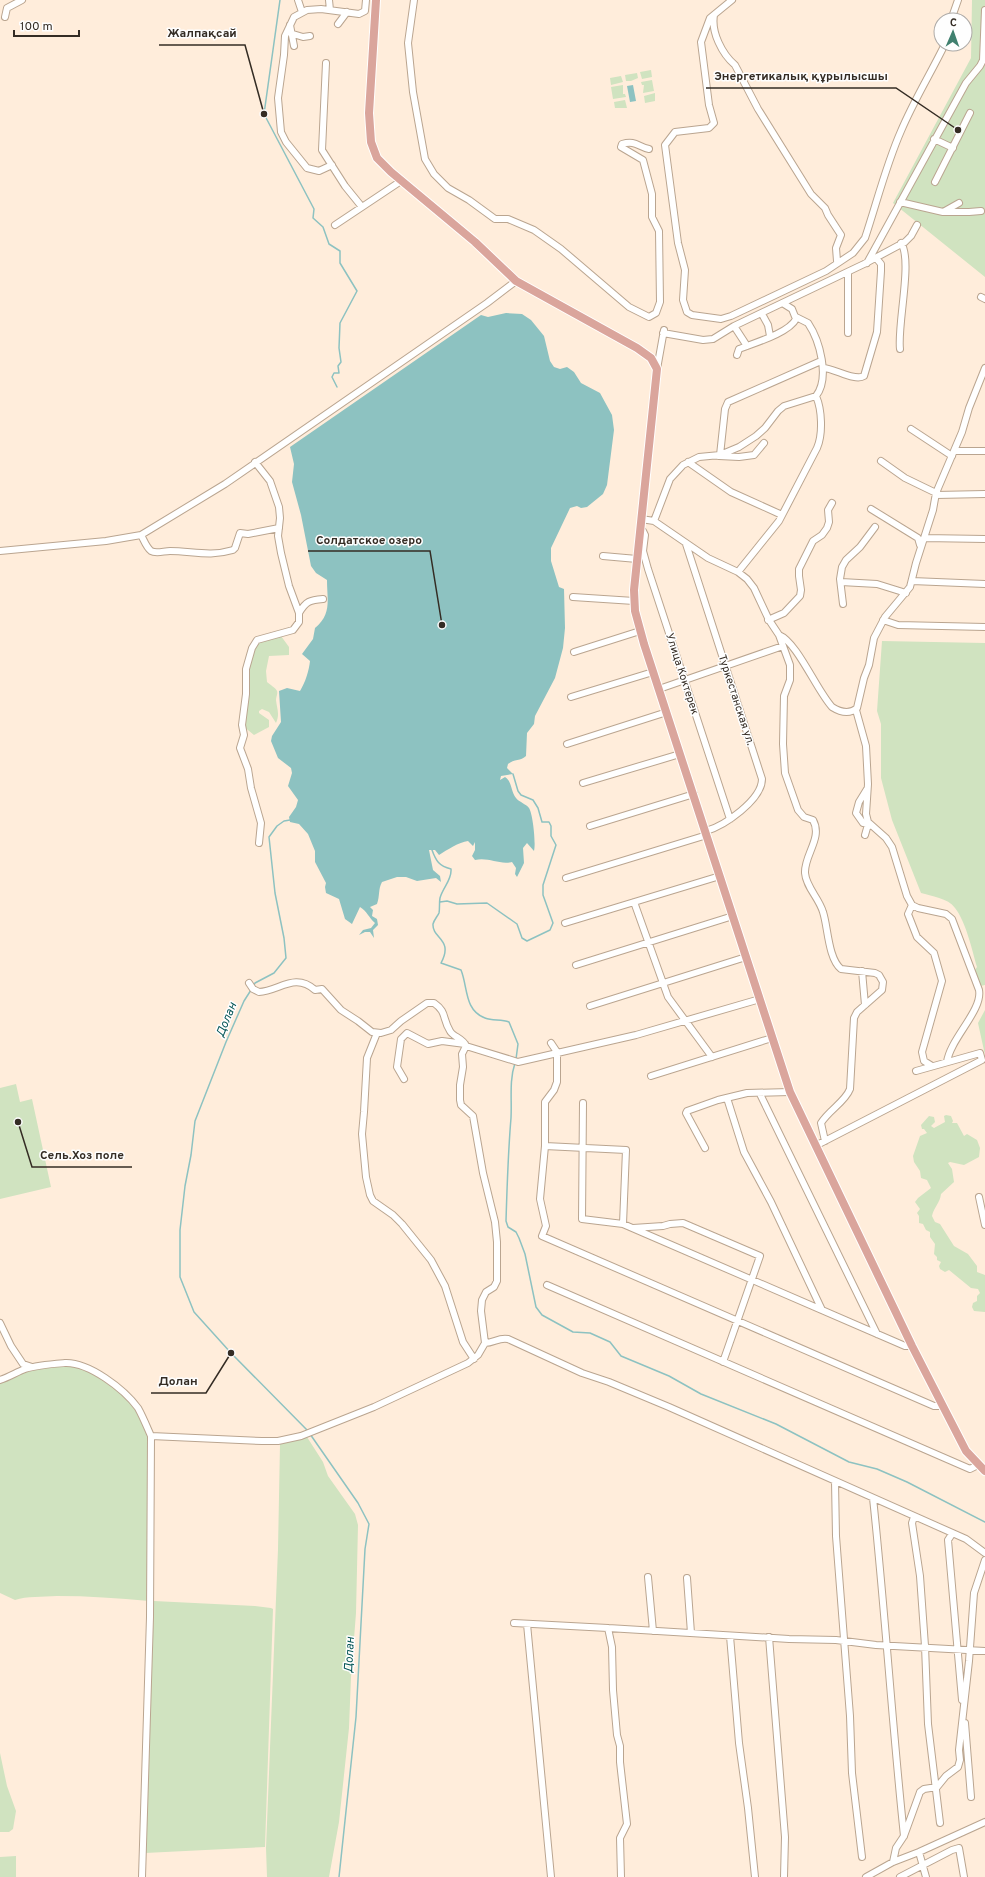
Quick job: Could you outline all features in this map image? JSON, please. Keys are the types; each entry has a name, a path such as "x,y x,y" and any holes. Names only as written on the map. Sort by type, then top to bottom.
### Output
{"main road":[{"path":"376,0 369,100 370,133 377,158 401,181 475,242 516,280 641,351 651,358 658,366 654,416 641,519 634,601 640,631 790,1092 817,1145 912,1346 966,1451 985,1471"}],"street":[{"path":"5,17 7,8 22,0"},
{"path":"298,0 302,12"},
{"path":"329,0 330,10"},
{"path":"332,165 319,171 307,168 286,142 282,132 278,98 284,55 284,41 294,17 302,12 314,9 359,14 363,13 366,9 366,0"},
{"path":"414,0 408,43 413,92 425,159 434,174 448,188 469,200 495,219 508,219 534,230 561,249 629,307 649,316 656,313 660,302 659,231 652,217 652,194 643,160 621,147 622,144 628,143 639,144 649,148"},
{"path":"732,0 710,18 701,42 709,105 714,123 709,128 675,132 665,145 678,243 685,270 684,307 687,312 692,315 721,319 731,316 773,297 802,281 815,277 838,261 853,253 865,238 889,159 924,82 941,52"},
{"path":"954,12 958,0"},
{"path":"867,263 966,83 983,60 985,10"},
{"path":"338,24 347,12"},
{"path":"714,14 713,27 715,35 730,61 735,65 758,109 811,194 826,208 828,215 841,235 836,248 838,261"},
{"path":"290,25 293,34 294,46"},
{"path":"293,34 303,37 310,36"},
{"path":"326,63 322,146 332,165 362,207"},
{"path":"935,182 970,113"},
{"path":"934,139 953,148"},
{"path":"335,225 401,181"},
{"path":"900,202 946,212 981,211"},
{"path":"946,212 959,203"},
{"path":"666,364 658,366 663,332 707,340 713,339 734,326 784,304 876,258 911,236 917,225"},
{"path":"900,349 906,256 905,249 901,243"},
{"path":"823,368 832,369 857,378 864,376 877,332 881,264 876,258"},
{"path":"848,272 848,333"},
{"path":"0,551 106,541 141,535 226,484 255,462 488,304 516,280"},
{"path":"738,572 776,526 819,443 820,416 816,396 823,382 823,368 811,326 805,320 796,317 792,309 784,304"},
{"path":"762,314 768,325 770,336"},
{"path":"737,355 739,349 791,326 796,317"},
{"path":"734,326 746,346"},
{"path":"717,455 725,409 728,402 821,361"},
{"path":"947,1062 951,1050 975,1007 980,994 962,941 952,919 946,914 918,908 912,905 905,892 892,847 886,838 870,824 866,814 866,746 856,710 874,638 883,620 906,593 912,582 933,510 936,494 953,453 973,395 985,370"},
{"path":"717,455 751,440 765,428 778,411 784,406 816,396"},
{"path":"911,429 953,453 985,451"},
{"path":"654,521 670,479 688,462 699,456 750,456 757,454 764,443"},
{"path":"881,461 905,478 936,494 985,494"},
{"path":"255,462 270,481 276,494 279,507 278,536 281,553 289,586 299,613 299,622 293,630 257,640 252,648 246,669 246,694 242,725 244,734 240,748 248,769 251,788 261,823 259,843"},
{"path":"688,462 731,492 782,515"},
{"path":"768,620 784,613 800,596 801,586 799,569 814,541 822,536 827,528 829,522 828,510 832,503"},
{"path":"870,509 918,538 921,547"},
{"path":"641,519 654,521 708,558 738,572 747,579 754,588 768,620 779,635 791,668 790,680 784,696 783,744 786,773 798,810 804,817 813,820 816,826 815,838 806,864 805,875 823,912 828,937 836,963 841,969 862,971 879,975 883,982 882,990 857,1012 853,1020 850,1089 848,1094 821,1123 825,1141"},
{"path":"843,604 840,573 846,560 860,547 875,527"},
{"path":"141,535 147,547 155,552 168,551 196,554 233,550 240,534 248,534 279,528"},
{"name":"Улица Коктерек","path":"640,530 643,531 645,535 644,550 648,569 730,818"},
{"path":"924,538 985,539"},
{"name":"Туркестанская ул.","path":"566,878 706,833 730,818 755,798 762,783 762,779 686,544"},
{"path":"603,556 637,559"},
{"path":"841,582 877,584 906,593"},
{"path":"912,582 985,584"},
{"path":"573,597 634,601"},
{"path":"299,613 308,600 323,599"},
{"path":"883,620 898,625 985,627"},
{"path":"574,652 640,631"},
{"path":"779,635 783,636 793,649 832,707 843,712 852,712 856,710"},
{"path":"659,689 783,646"},
{"path":"571,698 653,672"},
{"path":"567,744 667,712"},
{"path":"583,783 680,754"},
{"path":"867,789 859,802 856,813 863,823 870,824"},
{"path":"590,826 694,794"},
{"path":"865,835 870,824"},
{"path":"565,923 720,876"},
{"path":"634,902 668,997 684,1021 712,1057"},
{"path":"912,905 908,914 910,923 920,941 934,953 942,981 933,1006 922,1052 924,1061 932,1066"},
{"path":"576,965 733,916"},
{"path":"590,1006 746,957"},
{"path":"862,971 865,1005"},
{"path":"249,982 253,989 259,992 291,982 308,985 315,990 322,989 341,1010 372,1032 377,1033 391,1030 402,1020 427,1003 434,1003 442,1008 450,1032 466,1045"},
{"path":"404,1079 397,1067 401,1039 407,1033 428,1044 442,1042 466,1045 516,1062 636,1035 760,999"},
{"path":"377,1033 367,1058 362,1134 366,1177 370,1195 374,1201 397,1220 431,1260 445,1286 463,1342 474,1359"},
{"path":"651,1076 772,1038"},
{"path":"551,1043 555,1047 557,1054 557,1082 554,1090 545,1102 545,1146 540,1199 546,1226 542,1236 934,1406 943,1406"},
{"path":"151,1436 270,1441 301,1436 374,1407 474,1359 485,1343 481,1311 482,1300 486,1292 494,1287 498,1281 495,1222 483,1173 473,1116 461,1105 460,1100 460,1080 463,1067 462,1054 466,1045"},
{"path":"817,1145 982,1060 980,1053 916,1071"},
{"path":"705,1148 686,1112 747,1093 760,1094 790,1092"},
{"path":"760,1094 877,1334"},
{"path":"727,1098 744,1152 771,1202 822,1310"},
{"path":"584,1103 582,1148 582,1220 624,1224 905,1346 912,1346"},
{"path":"545,1146 626,1150 624,1224"},
{"path":"979,1197 985,1225"},
{"path":"632,1228 683,1223 760,1256 723,1362"},
{"path":"547,1285 970,1470 978,1465"},
{"path":"0,1323 22,1364 34,1368"},
{"path":"485,1343 492,1343 500,1338 508,1338 582,1374 639,1394 966,1539 985,1553"},
{"path":"20,1372 22,1364"},
{"path":"0,1380 34,1368 57,1364 74,1364 97,1372 134,1403 151,1436 150,1617 142,1877"},
{"path":"835,1481 836,1536 850,1716 852,1773 862,1857"},
{"path":"873,1498 881,1568 904,1836"},
{"path":"914,1517 912,1523 920,1576 926,1646 928,1724 940,1823"},
{"path":"952,1534 948,1540 971,1797"},
{"path":"893,1862 896,1848 904,1836 920,1792 924,1788 935,1788 960,1764 959,1750 970,1649 974,1593 985,1564"},
{"path":"648,1577 653,1631"},
{"path":"687,1578 691,1633"},
{"path":"514,1624 844,1641 876,1645 926,1646 985,1651"},
{"path":"527,1624 551,1877"},
{"path":"608,1628 612,1647 613,1690 627,1824 620,1838 621,1877"},
{"path":"730,1636 739,1743 748,1808 754,1877"},
{"path":"769,1637 785,1838 784,1877"},
{"path":"866,1877 893,1862 920,1852 985,1822"},
{"path":"900,1877 952,1850 959,1848 964,1877"},
{"path":"920,1852 926,1877"}],"green space":[{"path":"972,0 985,0 985,277 893,203 971,58 971,52 973,52 973,12 972,12"},
{"path":"651,70 652,77 642,79 640,72"},
{"path":"637,73 638,78 631,81 626,81 625,75"},
{"path":"621,76 623,82 611,85 610,78"},
{"path":"652,80 654,91 643,93 644,85 642,85 641,82"},
{"path":"623,85 623,94 625,94 626,97 613,99 611,87"},
{"path":"655,93 655,101 645,103 644,96"},
{"path":"625,100 627,108 615,108 614,102"},
{"path":"281,636 289,647 289,655 269,656 266,671 267,682 277,691 276,700 278,717 276,723 269,712 262,709 259,711 259,713 269,720 269,727 254,735 243,726 247,669 256,643"},
{"path":"882,641 985,643 985,985 980,986 979,984 975,970 977,967 971,945 959,914 948,902 921,893 892,820 881,778 881,724 877,711"},
{"path":"985,1010 985,1055 978,1023"},
{"path":"16,1084 20,1102 32,1099 51,1187 0,1199 0,1088"},
{"path":"929,1116 934,1117 935,1122 931,1126 934,1128 945,1122 944,1116 951,1116 953,1121 952,1123 957,1123 964,1136 967,1134 977,1140 980,1148 979,1157 964,1165 950,1162 948,1163 952,1169 954,1182 941,1194 932,1216 935,1222 940,1224 954,1246 968,1254 977,1266 977,1272 985,1275 985,1312 974,1311 972,1307 973,1303 977,1301 977,1296 980,1293 978,1289 971,1288 949,1270 945,1272 940,1269 939,1266 941,1262 937,1260 937,1257 934,1254 935,1244 930,1237 930,1232 926,1230 923,1224 919,1223 919,1216 917,1213 920,1209 915,1202 931,1188 927,1180 921,1178 920,1171 914,1162 913,1156 920,1136 927,1133 924,1129 922,1129 921,1125"},
{"path":"57,1365 69,1365 83,1368 99,1377 115,1388 129,1401 137,1411 144,1424 149,1444 149,1601 80,1596 30,1597 15,1600 0,1593 0,1382 29,1370"},
{"path":"307,1437 323,1462 328,1476 355,1514 358,1525 356,1613 349,1728 339,1822 329,1877 267,1877 266,1848 278,1549 280,1444"},
{"path":"154,1601 255,1606 273,1609 265,1847 145,1853"},
{"path":"0,1753 7,1786 16,1811 13,1829 9,1832 0,1832"},
{"path":"16,1856 16,1877 0,1877 0,1857"}],"water":[{"path":"633,85 636,101 630,102 627,86"},
{"path":"506,313 522,314 531,320 544,336 550,361 554,367 560,369 567,367 574,372 581,383 600,393 612,415 614,430 607,485 603,494 587,507 581,508 577,506 570,508 551,548 551,561 559,587 564,589 565,628 563,648 555,678 535,716 534,724 527,733 526,756 508,764 507,768 513,774 501,776 500,780 505,777 516,798 529,808 534,829 534,851 527,843 523,848 524,863 517,877 515,874 516,868 512,862 503,863 485,859 475,860 472,856 475,850 475,842 473,846 468,841 461,843 439,855 435,850 429,850 433,870 440,876 441,882 436,878 417,881 406,877 397,877 382,882 377,904 370,907 373,910 372,916 377,919 378,925 373,930 374,938 370,932 365,932 359,935 363,930 371,928 375,923 360,907 352,924 345,919 339,899 326,893 326,883 315,862 315,851 308,834 299,824 290,822 289,817 296,807 298,800 288,786 292,773 291,768 278,758 271,741 272,736 281,722 279,691 287,688 300,691 302,688 308,673 310,661 302,654 313,639 315,628 324,617 328,600 327,580 316,573 311,566 301,515 292,482 294,464 290,447 481,315 488,317"}],"waterway":[{"path":"280,0 264,114 314,209 313,218 323,227 329,244 340,251 340,263 357,291 340,323 339,348 341,362 338,366 339,373 334,373 332,377 337,387"},
{"path":"440,902 447,901 457,904 487,903 517,924 522,938 527,941 550,930 553,923 543,895 543,885 556,845 551,836 551,826 549,822 542,822 538,808 533,800 521,795 518,791 513,774"},
{"name":"Долан","path":"253,987 255,983 274,973 286,958 284,938 275,893 269,837 277,826 284,821 290,820"},
{"path":"432,850 438,862 451,869 449,880 441,894 439,913 433,924 436,933 444,944 445,949 441,963 461,970 473,1010 485,1018 509,1022 518,1044 516,1059"},
{"name":"Долан","path":"251,990 244,1001 226,1042 195,1121 180,1230 180,1277 194,1312 231,1353 308,1431"},
{"path":"515,1063 511,1083 511,1118 506,1221 508,1227 516,1232 519,1238 525,1254 536,1307 542,1315 573,1332 590,1333 610,1342 621,1356 669,1376 701,1394 776,1424 849,1462 877,1469 907,1482 985,1522"},
{"name":"Долан","path":"310,1434 358,1503 369,1524 365,1549 356,1717 339,1877"}],"place":[{"name":"Жалпақсай","path":"264,114"},
{"name":"Энергетикалық құрылысшы","path":"958,130"},
{"name":"Солдатское озеро","path":"442,625"},
{"name":"Сель.Хоз поле","path":"18,1122"},
{"name":"Долан","path":"231,1353"}]}
